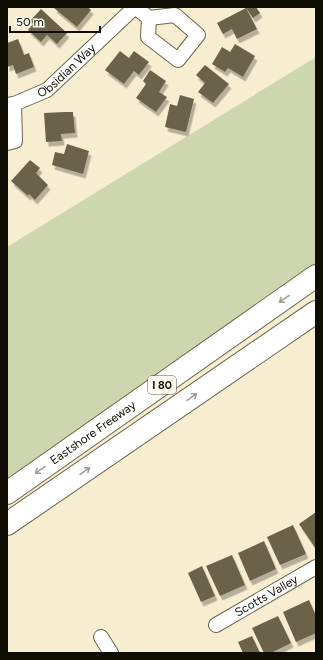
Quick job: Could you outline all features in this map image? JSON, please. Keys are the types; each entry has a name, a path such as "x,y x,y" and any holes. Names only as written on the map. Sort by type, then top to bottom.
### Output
{"highway":[{"name":"Eastshore Freeway","path":"7,493 316,276"},
{"name":"I 80","path":"7,524 316,312"}],"street":[{"path":"135,7 149,18"},
{"name":"Obsidian Way","path":"11,105 47,90 135,7"},
{"path":"7,143 14,141 11,105"},
{"name":"Scotts Valley","path":"216,625 316,567"},
{"path":"101,637 111,653"}],"green space":[{"path":"316,57 316,276 7,493 7,247"}],"building":[{"path":"88,7 91,10 77,27 54,8"},
{"path":"256,7 260,13 253,18 246,8"},
{"path":"246,8 257,29 237,39 232,29 223,34 217,23"},
{"path":"41,9 67,33 57,44 47,35 41,42 28,30 33,24 30,21"},
{"path":"18,39 24,55 29,53 34,67 16,74 13,65 7,67 7,43"},
{"path":"235,44 255,56 243,77 228,68 225,72 212,64 222,47 230,52"},
{"path":"120,51 129,58 134,51 149,62 139,75 134,71 124,84 105,70"},
{"path":"205,65 229,84 213,103 198,92 205,83 196,75"},
{"path":"150,70 166,81 159,92 167,97 156,112 136,98 146,84 143,81"},
{"path":"180,95 194,99 186,132 165,127 170,104 177,106"},
{"path":"73,112 75,133 61,134 62,141 46,142 44,113"},
{"path":"67,144 89,151 83,174 52,165 55,152 64,154"},
{"path":"30,160 40,168 36,173 48,185 35,200 29,194 28,196 11,181"},
{"path":"316,512 316,549 299,524"},
{"path":"293,525 306,554 280,565 267,537"},
{"path":"264,541 276,569 250,581 238,553"},
{"path":"232,555 245,585 220,596 206,566"},
{"path":"202,566 215,596 201,602 188,573"},
{"path":"309,600 316,616 316,633 296,642 283,612"},
{"path":"278,616 291,643 271,653 264,653 252,628"},
{"path":"252,636 260,653 243,653 238,642"}]}
